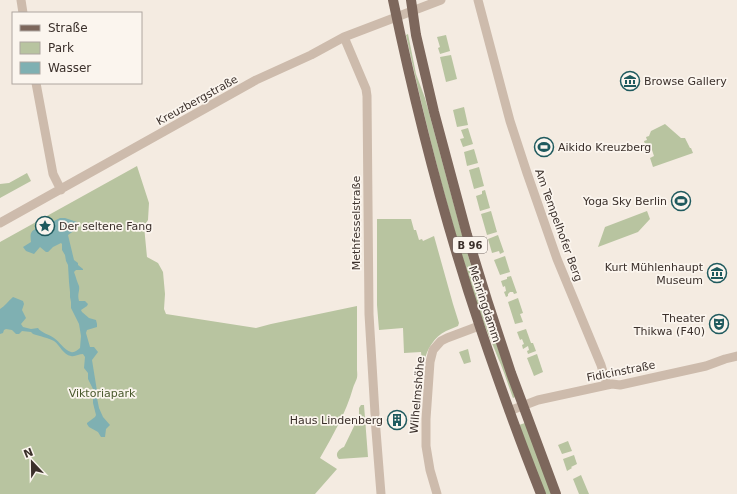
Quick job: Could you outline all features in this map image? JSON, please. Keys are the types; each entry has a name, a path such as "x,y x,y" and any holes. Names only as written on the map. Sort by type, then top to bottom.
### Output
{"main road":[{"name":"Mehringdamm","path":"393,0 422,125 443,205 479,326 509,411 541,494"},
{"name":"Mehringdamm","path":"411,0 419,48 457,200 489,308 523,406 556,494"}],"street":[{"path":"21,0 23,12"},
{"name":"Kreuzbergstraße","path":"0,223 256,80 311,56 344,37 441,0"},
{"name":"Am Tempelhofer Berg","path":"478,0 510,120 532,188 557,259 601,365 607,385"},
{"name":"Methfesselstraße","path":"344,37 366,89 367,96 369,314 381,494"},
{"path":"36,84 53,174 60,190"},
{"name":"Wilhelmshöhe","path":"437,494 430,470 426,446 426,419 430,362 433,350 447,338 479,326"},
{"name":"Fidicinstraße","path":"509,411 542,399 612,384 620,385 706,366 737,356"}],"green space":[{"path":"408,34 416,74 425,98 464,242 482,302 515,397 513,398 482,319 460,249 422,107 406,35"},
{"path":"446,35 450,51 440,54 438,48 440,47 437,37"},
{"path":"451,55 457,79 446,82 440,57"},
{"path":"464,107 468,125 457,127 453,110"},
{"path":"665,124 681,138 685,138 693,153 653,167 650,158 654,156 652,150 647,150 644,141 647,140 646,137 649,136 651,131"},
{"path":"468,128 473,144 463,147 460,139 464,138 461,130"},
{"path":"474,149 478,163 467,166 464,152"},
{"name":"Viktoriapark","path":"137,166 149,203 148,220 144,226 147,257 158,263 163,272 165,294 164,309 166,314 256,328 357,306 357,378 343,415 320,458 337,469 315,494 0,494 0,242"},
{"path":"479,167 484,186 474,189 469,170"},
{"path":"27,173 31,181 0,198 0,184 9,183"},
{"path":"485,190 490,208 480,211 476,196 482,194 482,191"},
{"path":"491,211 497,232 487,235 481,214"},
{"path":"647,211 650,219 638,232 598,247 605,227"},
{"path":"377,219 411,219 419,240 422,239 423,241 434,236 459,323 458,326 448,330 435,340 429,348 424,362 422,362 421,352 404,353 403,328 379,330 377,305"},
{"path":"498,235 504,252 500,254 499,251 492,253 488,239"},
{"path":"505,256 510,272 500,275 494,260"},
{"path":"511,276 517,293 514,294 513,292 510,292 506,297 504,292 506,291 505,286 503,287 501,281"},
{"path":"518,298 523,313 520,314 523,322 515,324 508,302"},
{"path":"526,329 531,343 533,343 536,351 528,354 528,346 523,349 522,345 524,344 522,339 520,340 517,332"},
{"path":"468,349 471,362 464,364 459,352"},
{"path":"537,354 543,372 534,376 527,358"},
{"path":"361,405 364,405 368,457 339,459 337,454 339,450 344,447 359,416 359,408"},
{"path":"525,423 552,494 545,494 519,425"},
{"path":"568,441 572,451 562,454 558,445"},
{"path":"574,455 577,464 567,471 563,459"},
{"path":"581,475 589,494 579,494 573,479"}],"water":[{"path":"60,218 77,222 75,230 68,235 74,260 83,269 76,270 74,272 79,286 79,301 85,301 88,304 81,310 89,318 96,320 97,324 97,327 87,330 86,333 90,347 94,347 98,352 92,360 99,408 103,417 110,425 106,429 105,437 101,437 98,432 89,427 87,424 96,415 93,403 93,389 88,379 88,373 84,368 85,357 83,354 74,356 68,355 54,341 31,332 22,331 19,334 16,334 12,330 6,329 0,334 0,309 13,297 23,301 24,304 22,310 26,318 21,324 23,327 31,329 38,328 54,338 66,350 71,352 75,352 80,348 81,336 79,324 71,308 68,265 62,250 62,244 61,243 53,247 48,252 40,247 34,254 26,251 23,247 31,242 33,230 38,228 47,230 50,223"}],"place":[{"name":"Browse Gallery","path":"630,81"},
{"name":"Aikido Kreuzberg","path":"544,147"},
{"name":"Yoga Sky Berlin","path":"681,201"},
{"name":"Der seltene Fang","path":"45,226"},
{"name":"Kurt Mühlenhaupt Museum","path":"717,273"},
{"name":"Theater Thikwa (F40)","path":"719,324"},
{"name":"Haus Lindenberg","path":"397,420"}]}
